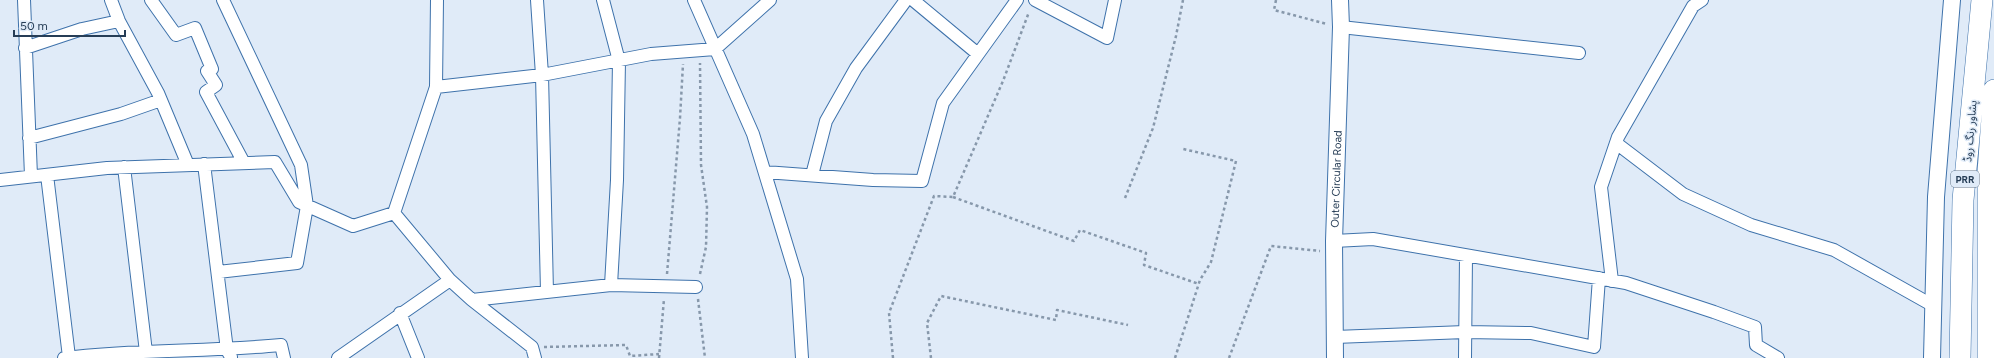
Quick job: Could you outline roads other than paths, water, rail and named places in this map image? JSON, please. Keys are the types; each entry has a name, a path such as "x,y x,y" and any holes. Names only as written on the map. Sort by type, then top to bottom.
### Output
{"highway":[{"name":"پشاور رنگ روڈ","path":"1960,358 1964,200 1982,0"},
{"name":"پشاور رنگ روڈ","path":"1988,358 1994,90"}],"street":[{"path":"24,0 31,176"},
{"path":"111,0 119,21 161,100 188,165"},
{"path":"151,0 176,35 195,28 212,69 207,71 216,85 206,92 244,163"},
{"path":"218,272 297,263 307,206 301,165 223,0"},
{"path":"394,213 436,87 437,0"},
{"path":"537,0 542,75 547,292"},
{"path":"603,0 619,61 617,180 611,285"},
{"path":"694,0 753,134 765,172 797,279 802,358"},
{"path":"436,87 542,75 651,54 715,49 770,0"},
{"path":"812,175 826,121 856,68 906,0"},
{"path":"912,0 978,54"},
{"path":"765,172 922,181 943,103 1017,0"},
{"path":"1033,4 1107,38 1115,0"},
{"name":"Outer Circular Road","path":"1335,358 1334,246 1341,27 1340,0"},
{"path":"1612,280 1601,187 1616,143 1693,6 1702,0"},
{"path":"1932,358 1932,305 1936,197 1952,0"},
{"path":"25,48 82,29 119,21"},
{"path":"1341,27 1579,53"},
{"path":"29,138 121,114 161,100"},
{"path":"1616,143 1683,194 1751,225 1834,250 1932,305"},
{"path":"0,180 47,174 124,168 276,162 299,202 353,226 394,213"},
{"path":"204,164 229,354"},
{"path":"124,168 146,352"},
{"path":"47,174 66,358 107,353 146,352 229,354 281,345 284,358"},
{"path":"394,213 450,280 533,353"},
{"path":"1334,246 1373,238 1466,256 1626,283 1707,309 1755,327 1756,346 1778,358"},
{"path":"1465,358 1466,256"},
{"path":"1335,337 1465,332 1530,333 1594,347 1599,278"},
{"path":"338,358 400,313 450,280"},
{"path":"472,300 611,285 696,288"},
{"path":"400,313 418,358"}]}
